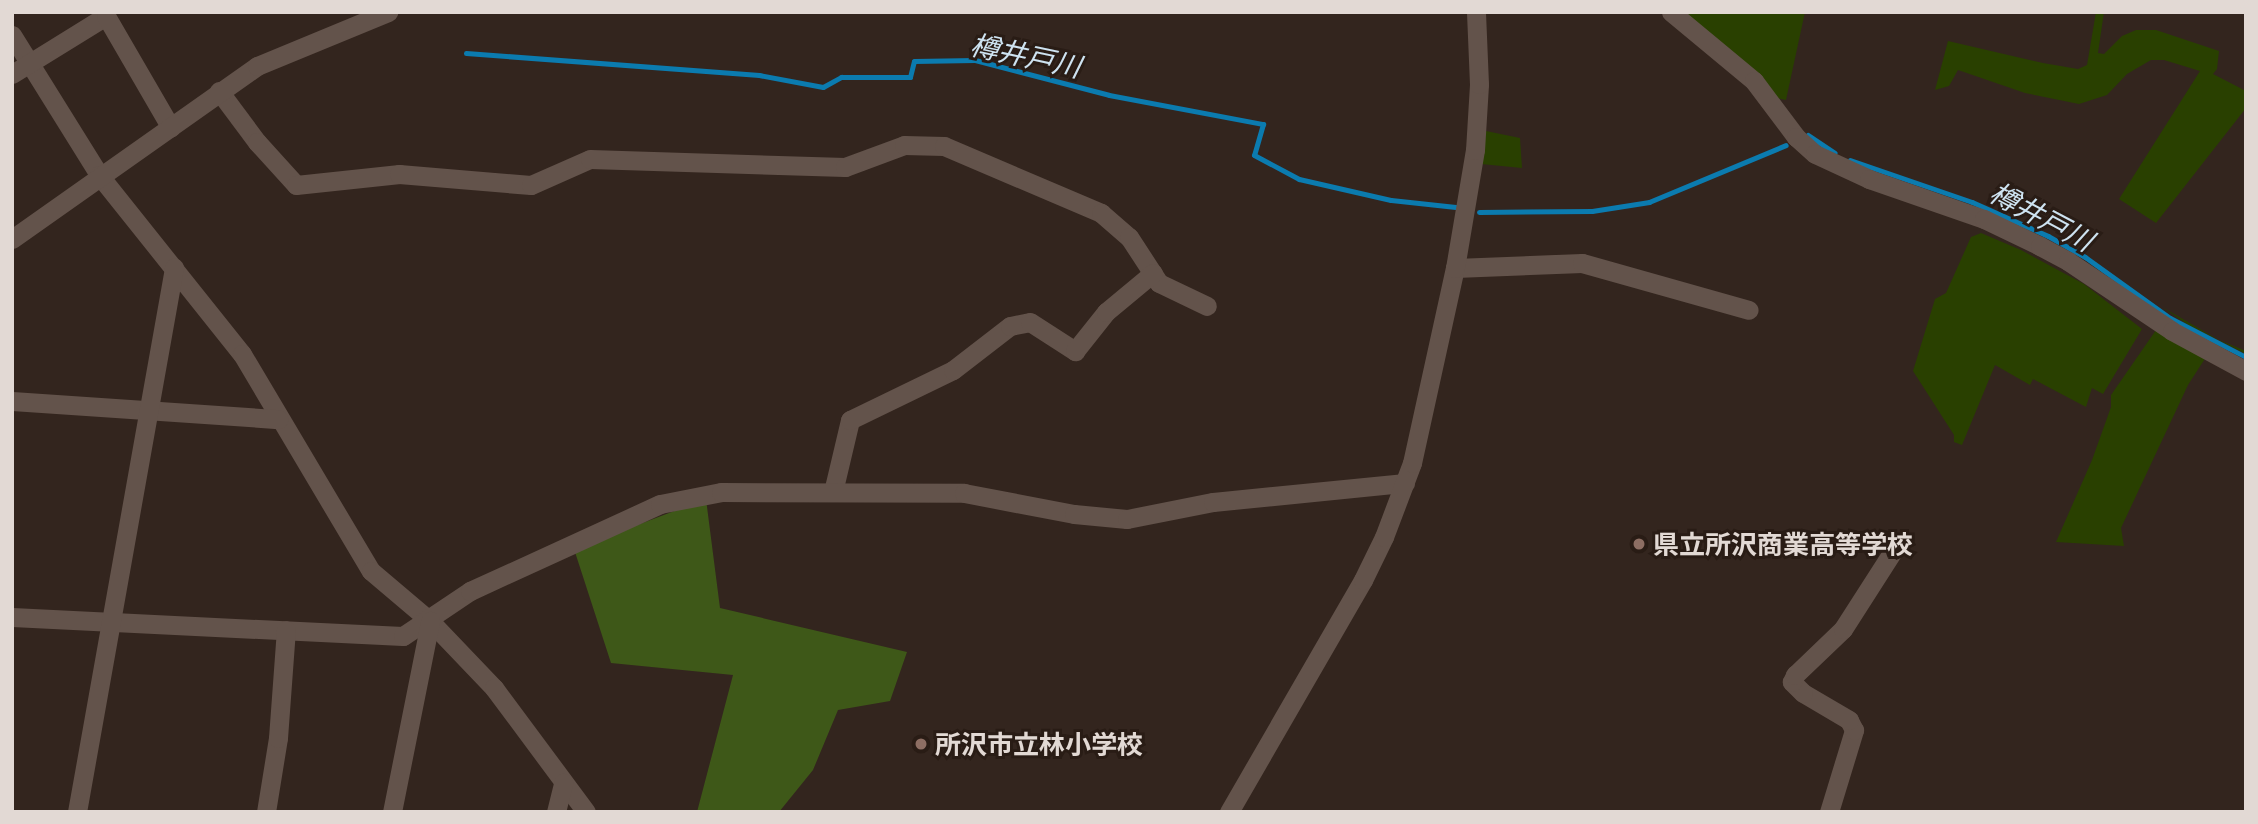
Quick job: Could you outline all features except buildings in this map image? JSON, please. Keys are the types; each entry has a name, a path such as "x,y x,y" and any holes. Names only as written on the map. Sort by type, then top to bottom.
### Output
{"street":[{"path":"12,239 257,66 388,12"},
{"path":"1230,812 1363,580 1405,483 1427,401 1455,268 1475,150 1479,84 1476,12"},
{"path":"1671,12 1754,81 1796,138 1815,154 1869,180 1957,208 2068,261 2172,331 2246,371"},
{"path":"21,70 106,16 172,128"},
{"path":"12,35 21,70 99,175 242,354 278,419 371,571 430,621 494,688 586,812"},
{"path":"219,91 257,142 296,186 399,174 531,185 590,159 845,167 904,145 944,146 1101,213 1129,237 1159,283 1207,306"},
{"path":"1455,268 1583,263 1749,310"},
{"path":"77,812 174,268"},
{"path":"833,492 850,420 953,370 1010,326 1030,322 1075,351 1106,312 1153,273"},
{"path":"12,401 278,419"},
{"path":"12,617 403,636 430,621 470,591 660,504 721,492 964,493 1074,514 1127,519 1213,502 1405,483"},
{"path":"1829,812 1854,730 1849,720 1803,692 1792,682 1795,675 1843,629 1895,548"},
{"path":"392,812 430,621"},
{"path":"266,812 278,738 286,630"},
{"path":"556,812 563,783"}],"green space":[{"path":"1681,12 1805,12 1786,100 1777,98"},
{"path":"2096,12 2104,12 2098,53 2104,54 2122,36 2136,30 2156,30 2219,51 2217,69 2213,74 2246,91 2246,108 2156,223 2119,199 2200,71 2164,60 2151,60 2127,74 2107,95 2079,104 2025,93 1958,70 1949,86 1935,90 1948,41 2043,63 2078,69 2087,65"},
{"path":"1486,131 1520,138 1522,168 1481,164"},
{"path":"1981,233 2021,250 2084,284 2142,329 2103,394 2092,388 2086,407 2033,379 2030,385 1995,365 1962,445 1954,442 1954,435 1913,371 1935,299 1946,293 1971,237"},
{"path":"2162,307 2219,340 2246,351 2246,354 2187,324"},
{"path":"2156,330 2206,357 2188,385 2121,528 2124,546 2056,542 2092,460 2111,407 2111,395"},
{"path":"706,499 720,608 907,652 890,701 838,710 813,770 779,812 697,812 733,675 611,663 574,549"}],"waterway":[{"name":"樽井戸川","path":"466,53 759,75 823,87 841,77 910,77 914,61 975,60 1109,95 1263,124 1254,155 1299,179 1391,200 1456,207"},
{"name":"樽井戸川","path":"1808,135 1835,153"},
{"name":"樽井戸川","path":"1479,212 1592,211 1649,202 1786,145"},
{"name":"樽井戸川","path":"1850,160 1972,202 2048,236 2085,257 2170,318 2246,357"}],"place":[{"name":"県立所沢商業高等学校","path":"1639,544"},
{"name":"所沢市立林小学校","path":"921,744"}]}
